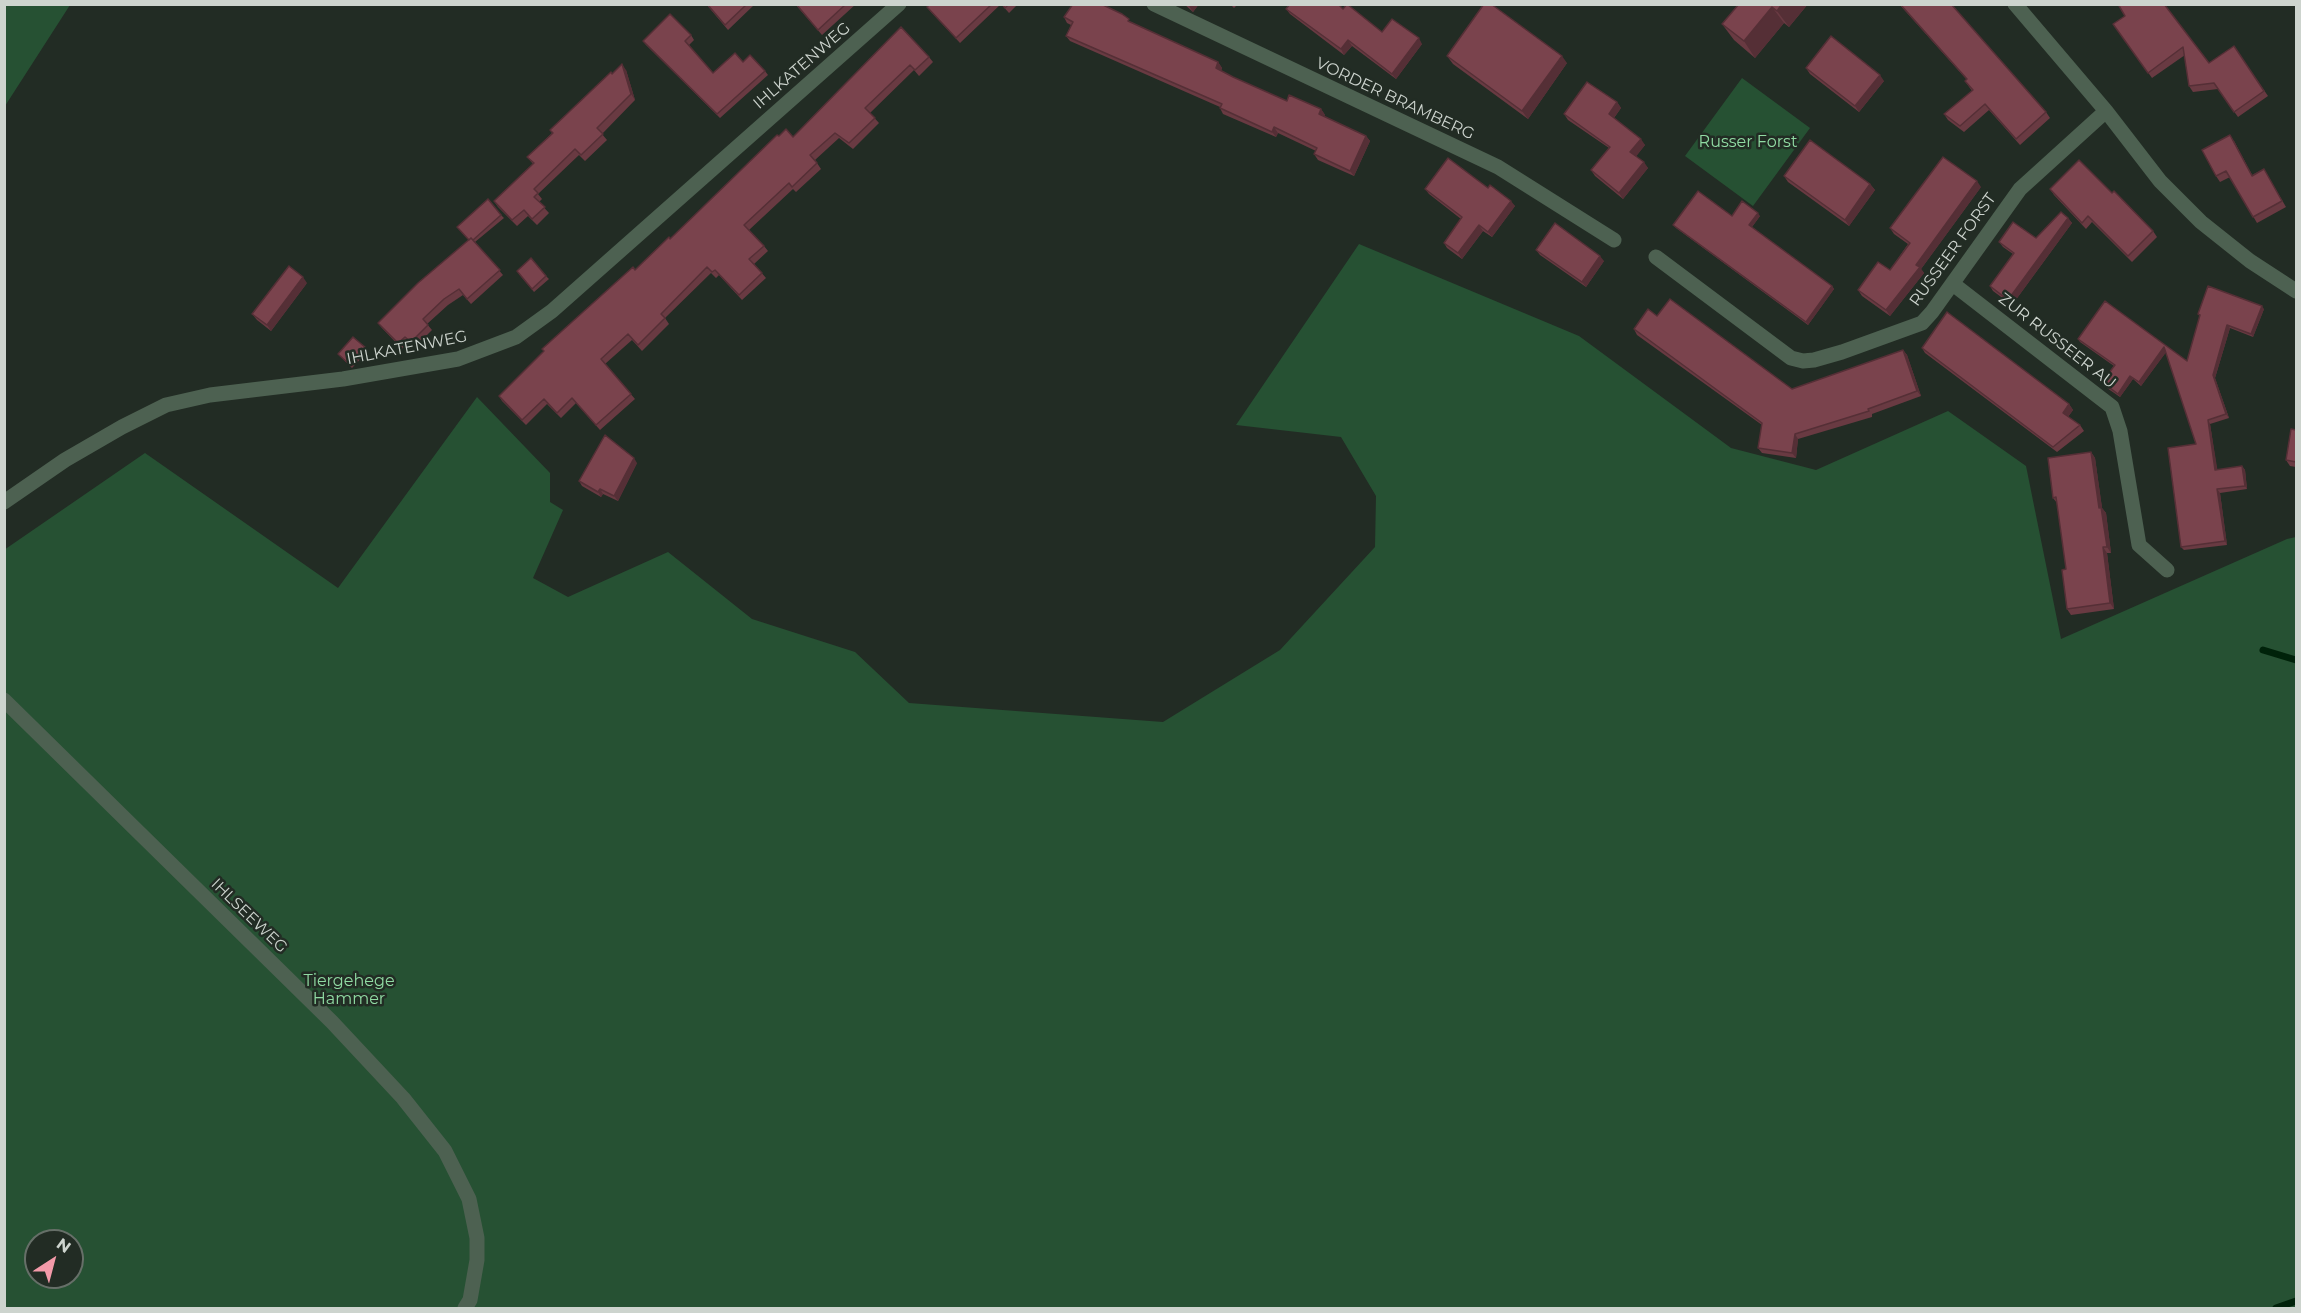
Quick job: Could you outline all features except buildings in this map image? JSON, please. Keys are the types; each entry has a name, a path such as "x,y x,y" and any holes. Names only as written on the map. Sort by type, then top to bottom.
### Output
{"street":[{"name":"IHLKATENWEG","path":"4,502 65,460 166,405 210,395 344,379 458,359 516,337 552,311 899,4"},
{"name":"VORDER BRAMBERG","path":"1154,4 1498,167 1614,240"},
{"path":"2015,4 2106,111 2160,181 2201,222 2250,261 2296,291"},
{"name":"RUSSEER FORST","path":"1656,257 1791,358 1803,361 1814,360 1842,352 1922,323 1953,284 2020,189 2106,111"},
{"name":"ZUR RUSSEER AU","path":"1953,284 2112,407 2120,430 2139,545 2167,570"},
{"name":"IHLSEEWEG","path":"4,700 332,1023 403,1098 445,1151 469,1199 477,1238 477,1260 470,1300 465,1308"}],"green space":[{"path":"4,5 70,5 5,106"},
{"name":"Russer Forst","path":"1742,78 1810,128 1753,206 1685,156"},
{"name":"Tiergehege Hammer","path":"1359,244 1579,336 1731,448 1816,470 1948,411 2026,466 2061,639 2296,537 2296,1308 5,1308 4,550 145,453 338,588 477,397 550,473 550,502 563,510 533,578 568,597 668,552 752,619 855,652 909,703 1163,722 1280,650 1375,547 1376,496 1341,437 1236,425"}],"waterway":[{"path":"2263,650 2296,660"},
{"path":"2276,1308 2296,1301"}]}
